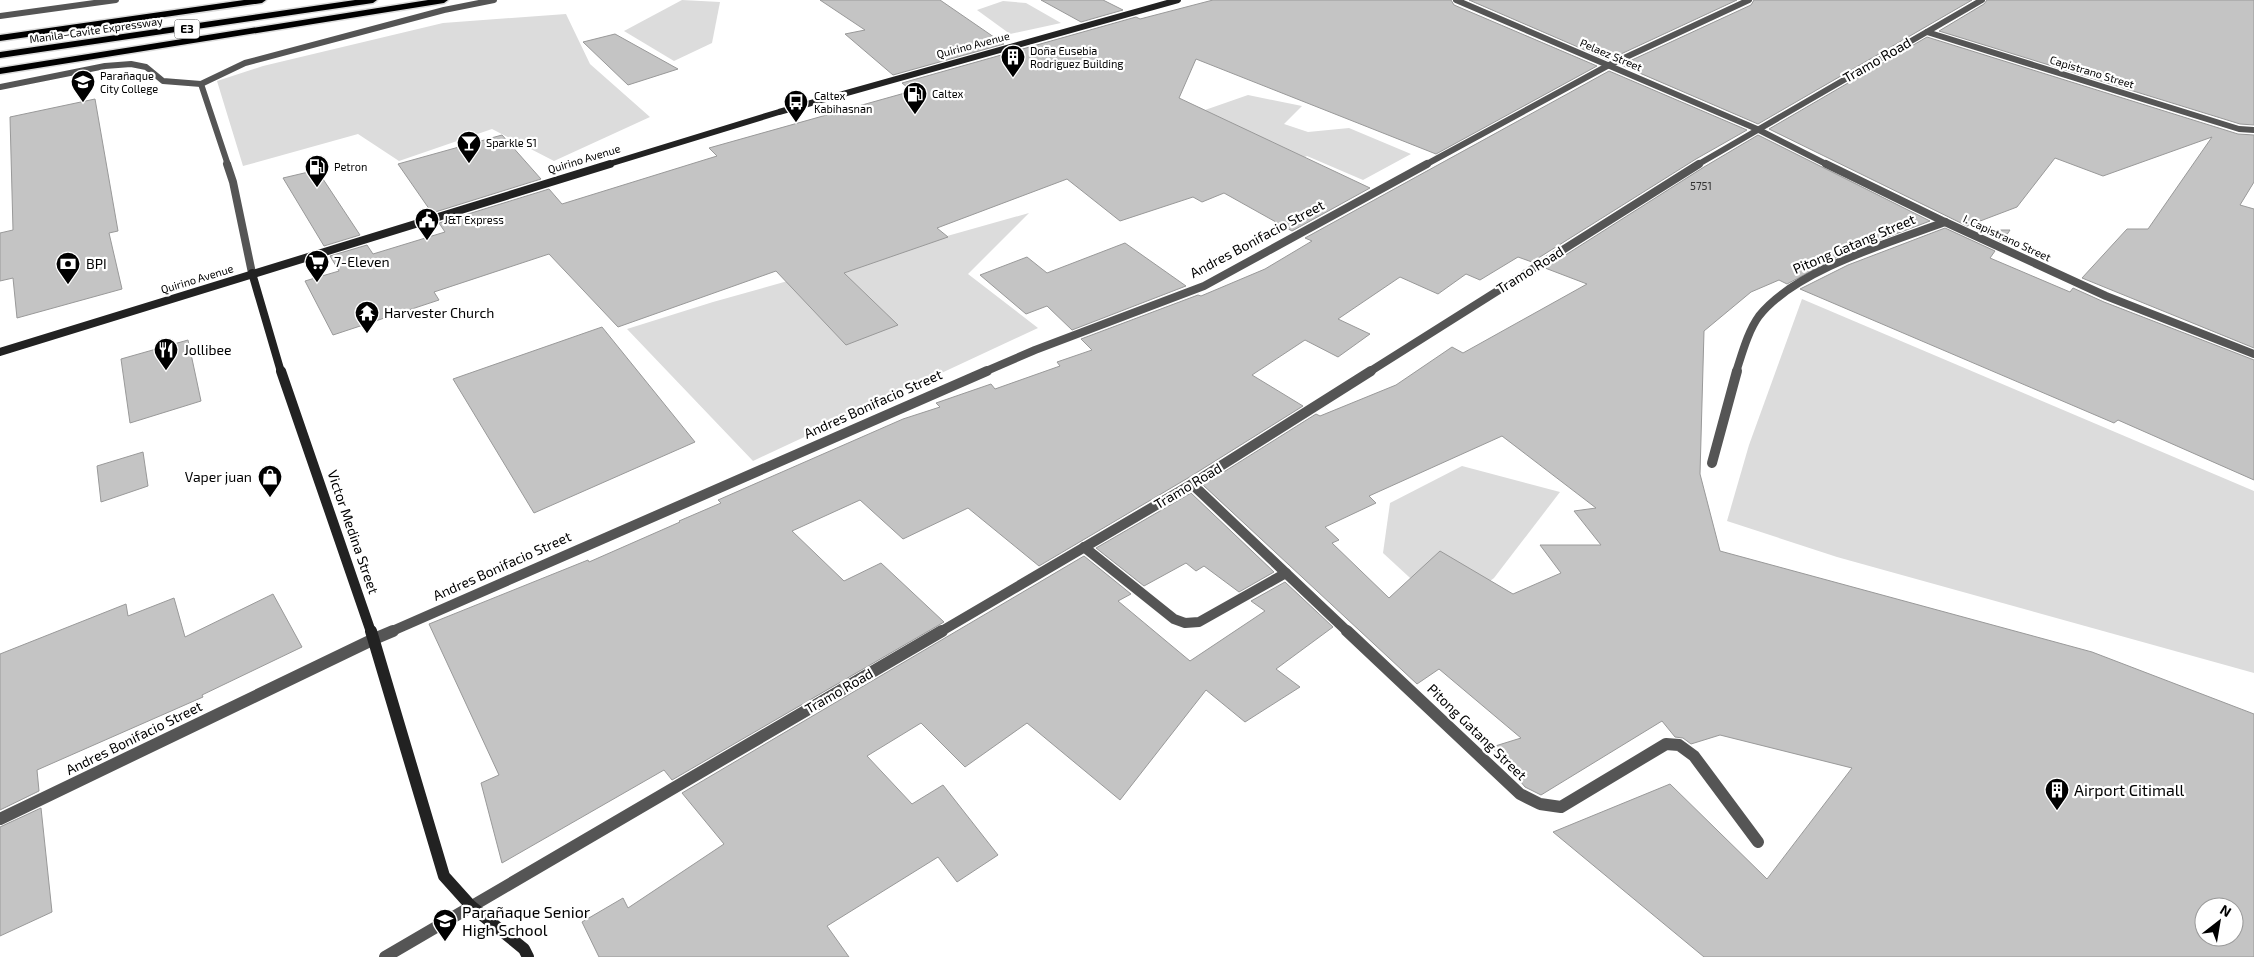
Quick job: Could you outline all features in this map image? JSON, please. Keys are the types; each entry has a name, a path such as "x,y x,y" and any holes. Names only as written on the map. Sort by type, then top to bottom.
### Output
{"highway":[{"name":"Manila–Cavite Expressway","path":"0,38 262,0"},
{"name":"Manila–Cavite Expressway","path":"0,55 215,25 373,0"},
{"path":"0,70 444,0"}],"main road":[{"name":"Quirino Avenue","path":"0,352 779,112 1178,0"},
{"name":"Victor Medina Street","path":"252,273 283,378 374,639 444,876 455,891 472,907 524,948 528,957"}],"street":[{"path":"0,16 116,0"},
{"path":"0,87 108,66 131,64 142,64 149,67 158,78 165,82 201,84 245,63 444,10 494,0"},
{"name":"Pelaez Street","path":"1456,0 1757,129"},
{"name":"Andres Bonifacio Street","path":"0,819 374,639 1035,350 1204,286 1609,65 1749,0"},
{"name":"Tramo Road","path":"385,957 1192,484 1757,129 1982,0"},
{"name":"Capistrano Street","path":"1927,32 2252,130"},
{"name":"Victor Medina Street","path":"201,84 233,182 252,273"},
{"name":"I. Capistrano Street","path":"1757,129 1806,155 1945,222 2106,296 2254,354"},
{"name":"Pitong Gatang Street","path":"1712,463 1743,351 1760,315 1784,292 1800,282 1872,250 1945,222"},
{"name":"Pitong Gatang Street","path":"1192,484 1520,794 1540,804 1561,807 1666,744 1679,745 1694,756 1758,842"},
{"path":"1084,547 1174,619 1185,623 1198,622 1286,572"}],"shaded area":[{"path":"682,0 720,2 712,43 674,61 624,31"},
{"path":"1003,1 1026,3 1061,23 1010,34 977,10"},
{"path":"566,14 590,64 650,117 554,161 492,129 399,161 358,134 243,166 217,81 263,66 443,23"},
{"path":"1248,95 1302,106 1284,124 1308,132 1349,128 1411,154 1363,180 1307,156 1271,173 1160,119 1199,107 1205,110"},
{"path":"1029,213 968,274 1038,328 753,461 627,329 713,302"},
{"path":"1802,299 2254,491 2254,673 1837,557 1727,521 1749,445"},
{"path":"1462,466 1560,492 1494,578 1447,612 1383,553 1390,503"}],"building":[{"path":"820,0 940,0 1004,44 893,75 845,34 865,30"},
{"path":"1041,0 1103,0 1123,10 1081,22"},
{"path":"1213,0 1451,0 1454,5 1597,66 1436,154 1196,59 1179,98 1370,188 1292,231 1224,193 1202,202 1193,197 1120,221 1067,179 937,228 948,237 844,273 898,325 846,345 776,271 618,327 549,254 434,292 439,300 333,335 305,281 339,271 330,256 367,245 373,254 445,232 439,223 549,189 562,204 717,156 709,148 912,91 902,83 1136,17 1140,19"},
{"path":"1469,0 1737,0 1608,60"},
{"path":"1754,0 1972,0 1758,124 1621,65 1751,5"},
{"path":"1987,0 2254,0 2254,125 2240,124 1939,31 1984,4"},
{"path":"615,34 678,69 628,85 583,42"},
{"path":"1927,37 2238,134 2254,135 2254,182 2240,205 2254,209 2254,348 2082,278 2127,229 2148,229 2212,137 2103,176 2055,158 2017,207 1967,226 1769,129"},
{"path":"1609,71 1747,130 1696,159 1532,262 1518,257 1480,280 1466,274 1438,294 1400,277 1338,319 1370,334 1338,357 1305,340 1252,375 1303,406 1188,478 1039,566 968,508 903,539 860,500 792,531 844,581 881,563 944,622 672,780 664,770 502,863 481,783 499,775 429,624 588,560 589,562 721,503 718,500 903,419 940,407 936,403 991,384 995,389 1060,366 1057,362 1092,350 1081,339 1198,295 1201,296 1265,269 1312,241 1305,238"},
{"path":"95,99 118,231 109,233 122,289 17,318 13,278 0,281 0,233 13,230 10,117"},
{"path":"502,135 541,179 432,213 398,164"},
{"path":"1758,135 1930,221 1843,254 1787,284 1779,280 1751,292 1704,331 1700,474 1720,551 2092,652 2254,714 2254,957 1704,957 1553,832 1670,784 1767,879 1852,768 1720,735 1691,744 1683,738 1675,737 1662,721 1541,795 1525,787 1492,747 1521,738 1439,669 1417,684 1203,485 1316,414 1320,416 1396,385 1452,347 1463,353 1587,284 1545,268","holes":["1502,436 1596,508 1574,511 1601,545 1540,545 1561,573 1513,594 1440,551 1389,598 1332,543 1339,540 1325,527 1376,503 1369,496"]},
{"path":"317,170 360,235 324,246 283,178"},
{"path":"1945,228 1995,251 1990,258 2070,292 2073,288 2104,302 2254,360 2254,480 2118,420 2114,423 1800,289 1848,265"},
{"path":"1977,230 2010,230 2002,242"},
{"path":"1125,243 1186,286 1072,330 1047,306 1026,314 980,275 1027,257 1047,273"},
{"path":"602,327 695,442 534,513 453,379"},
{"path":"188,340 201,401 130,423 121,359"},
{"path":"143,452 148,486 101,502 97,466"},
{"path":"1191,493 1274,572 1239,592 1204,566 1196,571 1186,563 1144,586 1096,548"},
{"path":"1084,556 1131,594 1118,601 1190,661 1265,611 1251,601 1285,582 1333,627 1276,669 1300,687 1245,722 1206,690 1120,800 1027,723 965,767 921,723 867,756 912,804 943,785 998,855 957,882 938,857 827,926 849,957 599,957 582,922 623,898 628,908 724,844 682,793"},
{"path":"273,594 302,647 202,695 203,697 37,770 39,791 0,810 0,654 126,604 128,616 174,598 185,637"},
{"path":"41,808 52,912 0,936 0,827"}],"place":[{"name":"Doña Eusebia Rodriguez Building","path":"1013,78"},
{"name":"Parañaque City College","path":"83,103"},
{"name":"Caltex","path":"915,115"},
{"name":"Caltex Kabihasnan","path":"796,123"},
{"name":"Sparkle S1","path":"469,164"},
{"name":"Petron","path":"317,188"},
{"name":"J&T Express","path":"427,241"},
{"name":"7-Eleven","path":"317,283"},
{"name":"BPI","path":"68,285"},
{"name":"Harvester Church","path":"367,334"},
{"name":"Jollibee","path":"166,371"},
{"name":"Vaper juan","path":"270,498"},
{"name":"Airport Citimall","path":"2057,811"},
{"name":"Parañaque Senior High School","path":"445,942"}]}
